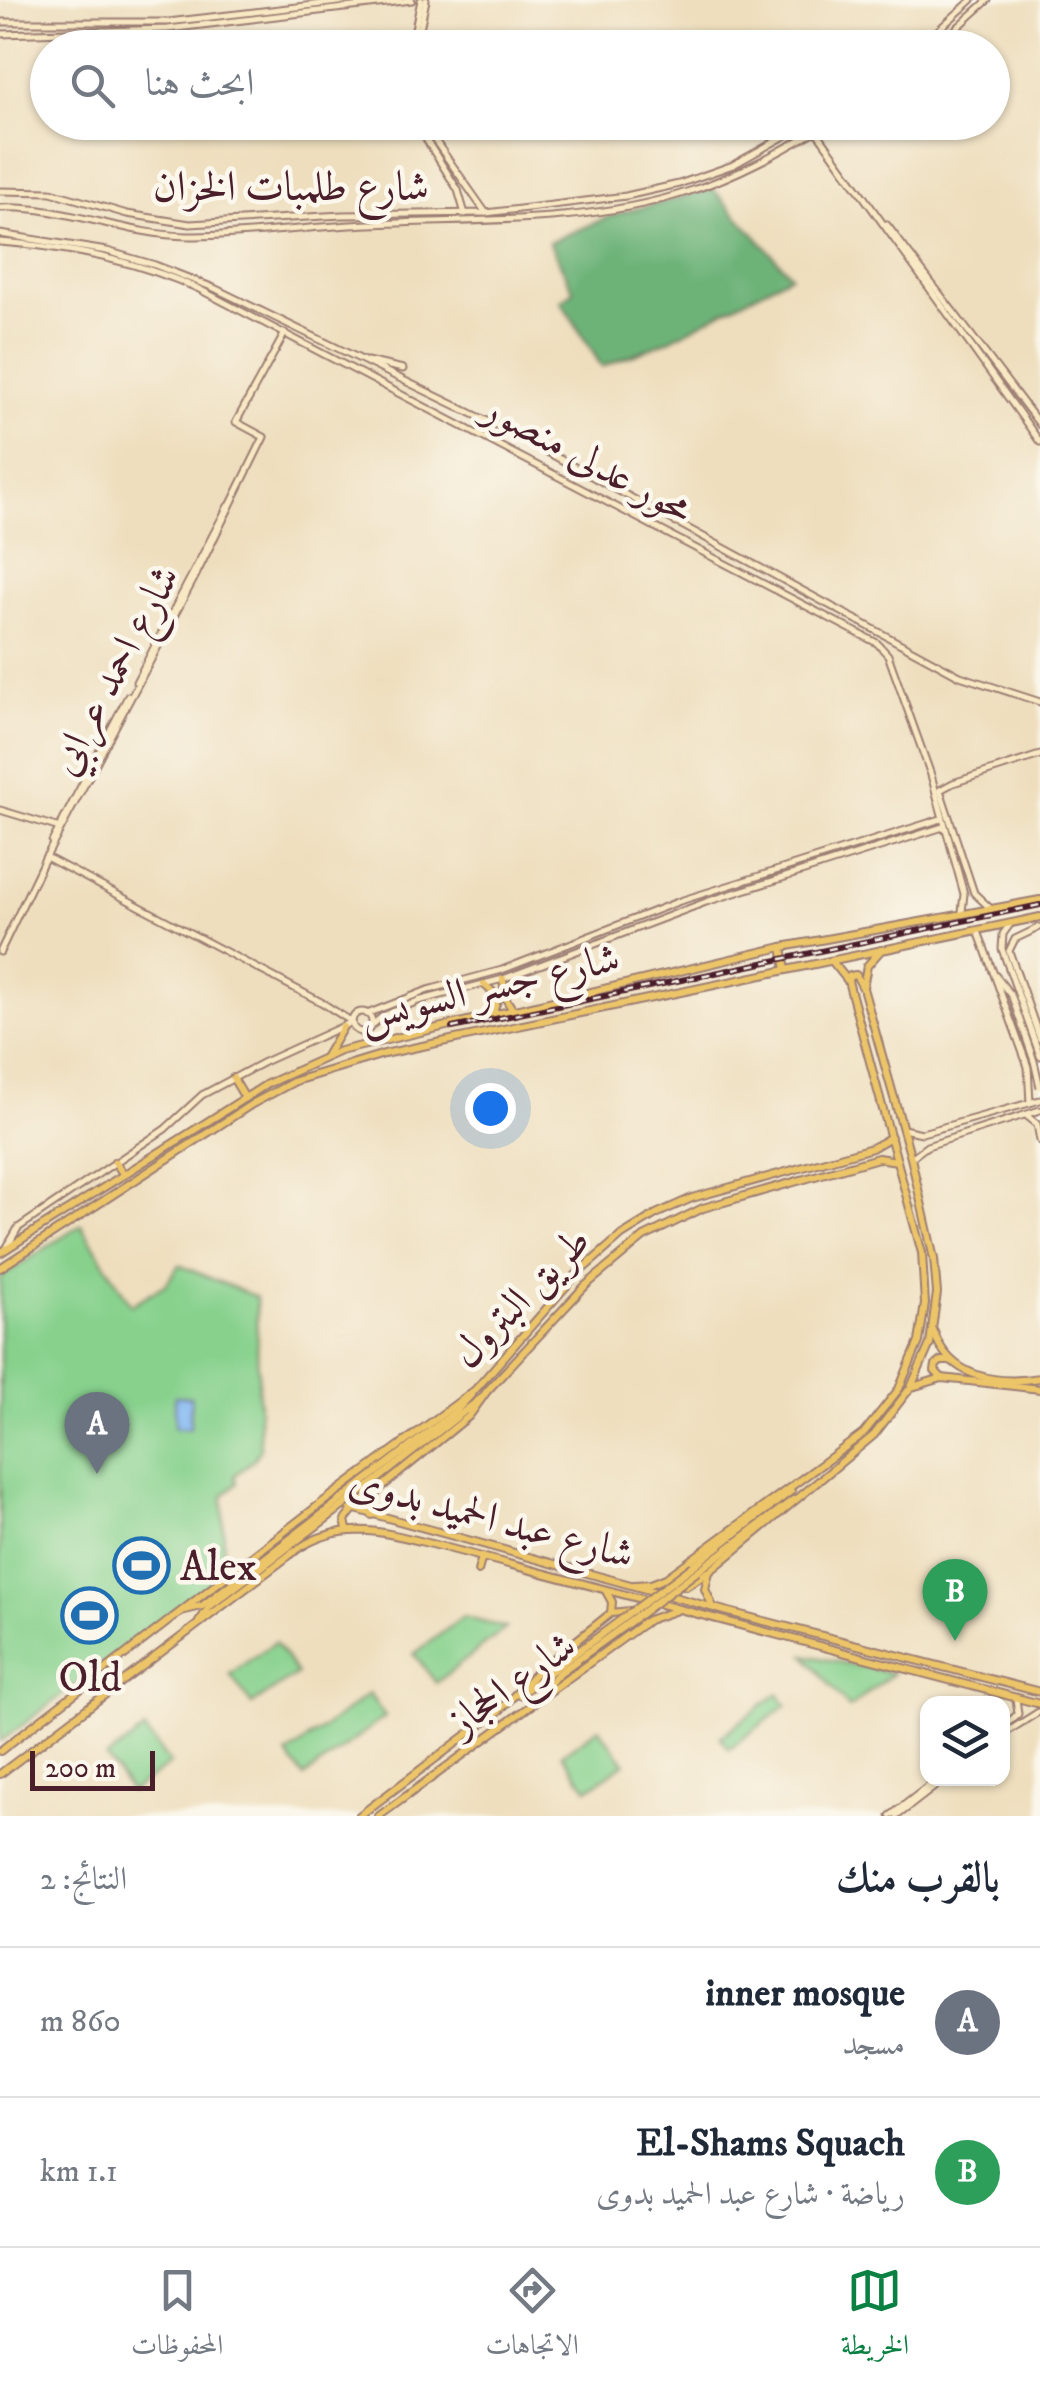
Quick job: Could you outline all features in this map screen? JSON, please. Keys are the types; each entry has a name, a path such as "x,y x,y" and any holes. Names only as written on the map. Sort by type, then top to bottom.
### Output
{"main road":[{"name":"شارع جسر السويس","path":"3,1251 278,1078 326,1056 449,1023 782,947 1040,900"},
{"name":"شارع جسر السويس","path":"0,1268 276,1090 349,1063 545,1018 1040,917"},
{"path":"782,947 786,970"},
{"path":"863,988 868,966 883,949"},
{"path":"634,1585 656,1582 674,1572 855,1441 878,1418 905,1378 919,1342 926,1304 924,1266 848,981 831,960"},
{"path":"695,1568 794,1500 866,1442 911,1387 933,1331 936,1270 911,1158 863,988 856,975 848,981"},
{"path":"503,980 505,997 512,1009"},
{"path":"484,984 498,998 493,1013"},
{"path":"449,1023 446,1035 454,1040"},
{"path":"326,1056 342,1027"},
{"path":"432,1028 438,1034 435,1044"},
{"path":"364,1032 368,1043"},
{"path":"234,1078 245,1098"},
{"name":"طريق البترول","path":"326,1500 475,1390 603,1250 656,1214 718,1190 876,1146 891,1136"},
{"path":"876,1146 881,1152 878,1158"},
{"name":"طريق البترول","path":"378,1490 467,1419 482,1398 613,1260 666,1224 722,1202 878,1158 898,1160"},
{"path":"115,1162 124,1175"},
{"path":"718,1190 722,1202"},
{"path":"49,1220 46,1231 56,1230"},
{"path":"30,1232 38,1242"},
{"path":"933,1331 949,1362"},
{"path":"942,1378 935,1371 941,1360 992,1378 1040,1378"},
{"path":"911,1387 942,1378 1040,1389"},
{"path":"0,1774 199,1623 210,1606 292,1545 454,1413 475,1390"},
{"path":"365,1485 482,1398"},
{"path":"541,1696 558,1674 802,1480"},
{"path":"350,1483 352,1491 360,1497 371,1496 378,1490"},
{"path":"372,1515 372,1502 378,1490"},
{"name":"شارع عبد الحميد بدوى","path":"0,1751 326,1500 714,1608 1040,1692"},
{"path":"674,1572 675,1582 683,1586 709,1572 794,1500"},
{"path":"347,1529 346,1516 354,1510"},
{"path":"304,1516 308,1528 322,1536"},
{"name":"شارع عبد الحميد بدوى","path":"292,1545 347,1529 377,1531 684,1609 1016,1698 1040,1708"},
{"path":"184,1610 202,1606 292,1545 296,1536 285,1532"},
{"path":"478,1571 482,1557"},
{"path":"709,1572 704,1589 714,1608"},
{"name":"شارع الحجاز","path":"359,1816 514,1697 538,1672 611,1614 612,1602 605,1590"},
{"name":"شارع الحجاز","path":"378,1816 643,1624 658,1615 684,1609"},
{"path":"611,1614 630,1610 643,1624"},
{"path":"514,1697 621,1624"},
{"path":"384,1797 384,1804 391,1808"},
{"path":"370,1807 378,1816"}],"street":[{"path":"0,22 183,21 356,0"},
{"path":"130,30 242,22 412,0"},
{"path":"418,30 424,0"},
{"path":"938,30 972,0"},
{"path":"955,30 988,0"},
{"path":"88,24 88,30"},
{"path":"0,34 30,34"},
{"path":"429,140 458,190 465,214"},
{"path":"432,140 486,213"},
{"name":"شارع طلمبات الخزان","path":"0,191 44,190 138,216 190,224 486,213 654,191 708,175 777,140"},
{"name":"شارع طلمبات الخزان","path":"0,208 28,208 188,236 466,223 644,204 698,189 799,140"},
{"path":"823,140 1040,442"},
{"path":"741,160 746,168"},
{"path":"90,220 95,203"},
{"path":"404,214 404,223"},
{"path":"885,223 896,232 1040,424"},
{"name":"محور عدلى منصور","path":"0,234 74,244 155,265 214,288 512,433 960,676 1040,702"},
{"name":"محور عدلى منصور","path":"0,242 71,251 139,267 200,289 877,643 890,659 931,775 965,898 962,912"},
{"name":"شارع احمد عرابي","path":"0,952 60,828 264,436 236,422 285,332"},
{"path":"355,358 403,368"},
{"path":"490,440 498,434 499,427"},
{"path":"504,447 505,438 512,433"},
{"name":"شارع احمد عرابي","path":"46,857 195,578 230,504"},
{"path":"675,524 683,508"},
{"path":"877,643 883,634"},
{"path":"890,659 900,644"},
{"path":"990,908 975,895 940,793 953,783 1040,755"},
{"path":"931,775 941,782 953,783"},
{"path":"0,810 60,828"},
{"path":"321,1002 367,1014 428,990 502,970 656,910 925,824 942,824"},
{"path":"925,824 928,832"},
{"path":"46,857 321,1002 364,1032 383,1016 418,1001 503,980 660,920 928,832 942,824"},
{"path":"776,871 779,879"},
{"path":"965,898 975,895"},
{"path":"656,910 660,920"},
{"path":"1013,921 1002,942 1040,1056"},
{"path":"1040,926 1012,942 1008,961 1040,1039"},
{"path":"977,928 1030,1083 1030,1103"},
{"path":"993,974 1012,997 1040,1087"},
{"path":"3,1251 18,1228 171,1125 202,1095 352,1022 358,1014"},
{"path":"367,1014 371,1026"},
{"path":"1030,1083 1040,1087"},
{"path":"903,1129 922,1132 1040,1100"},
{"path":"911,1158 926,1146 1040,1110"},
{"path":"1024,1116 1039,1125 1040,1141"},
{"path":"922,1132 920,1140 926,1146"},
{"path":"1016,1698 1019,1712 1027,1717"},
{"path":"1010,1727 1040,1708"},
{"path":"1010,1723 1019,1712"},
{"path":"894,1816 932,1786"}],"green space":[{"path":"713,189 791,275 669,340 602,367 561,301 574,291 549,242 616,214"},
{"path":"81,1225 131,1305 166,1284 179,1265 256,1297 260,1448 254,1459 235,1475 237,1483 223,1496 224,1572 0,1742 0,1278"},
{"path":"463,1617 506,1628 436,1683 414,1654"},
{"path":"275,1642 297,1674 252,1705 230,1674"},
{"path":"805,1655 893,1673 849,1708"},
{"path":"778,1693 787,1705 729,1749 720,1737"},
{"path":"369,1694 385,1717 304,1777 287,1755"},
{"path":"599,1728 625,1763 588,1789 562,1754"},
{"path":"145,1730 170,1764 131,1792 106,1758"}],"water":[{"path":"175,1396 191,1397 190,1428 175,1428"}],"railway":[{"path":"452,1028 1040,905"}],"place":[{"name":"inner mosque","path":"97,1474"},
{"name":"Alex","path":"141,1565"},
{"name":"Old","path":"90,1616"},
{"name":"El-Shams Squach","path":"955,1641"}]}
